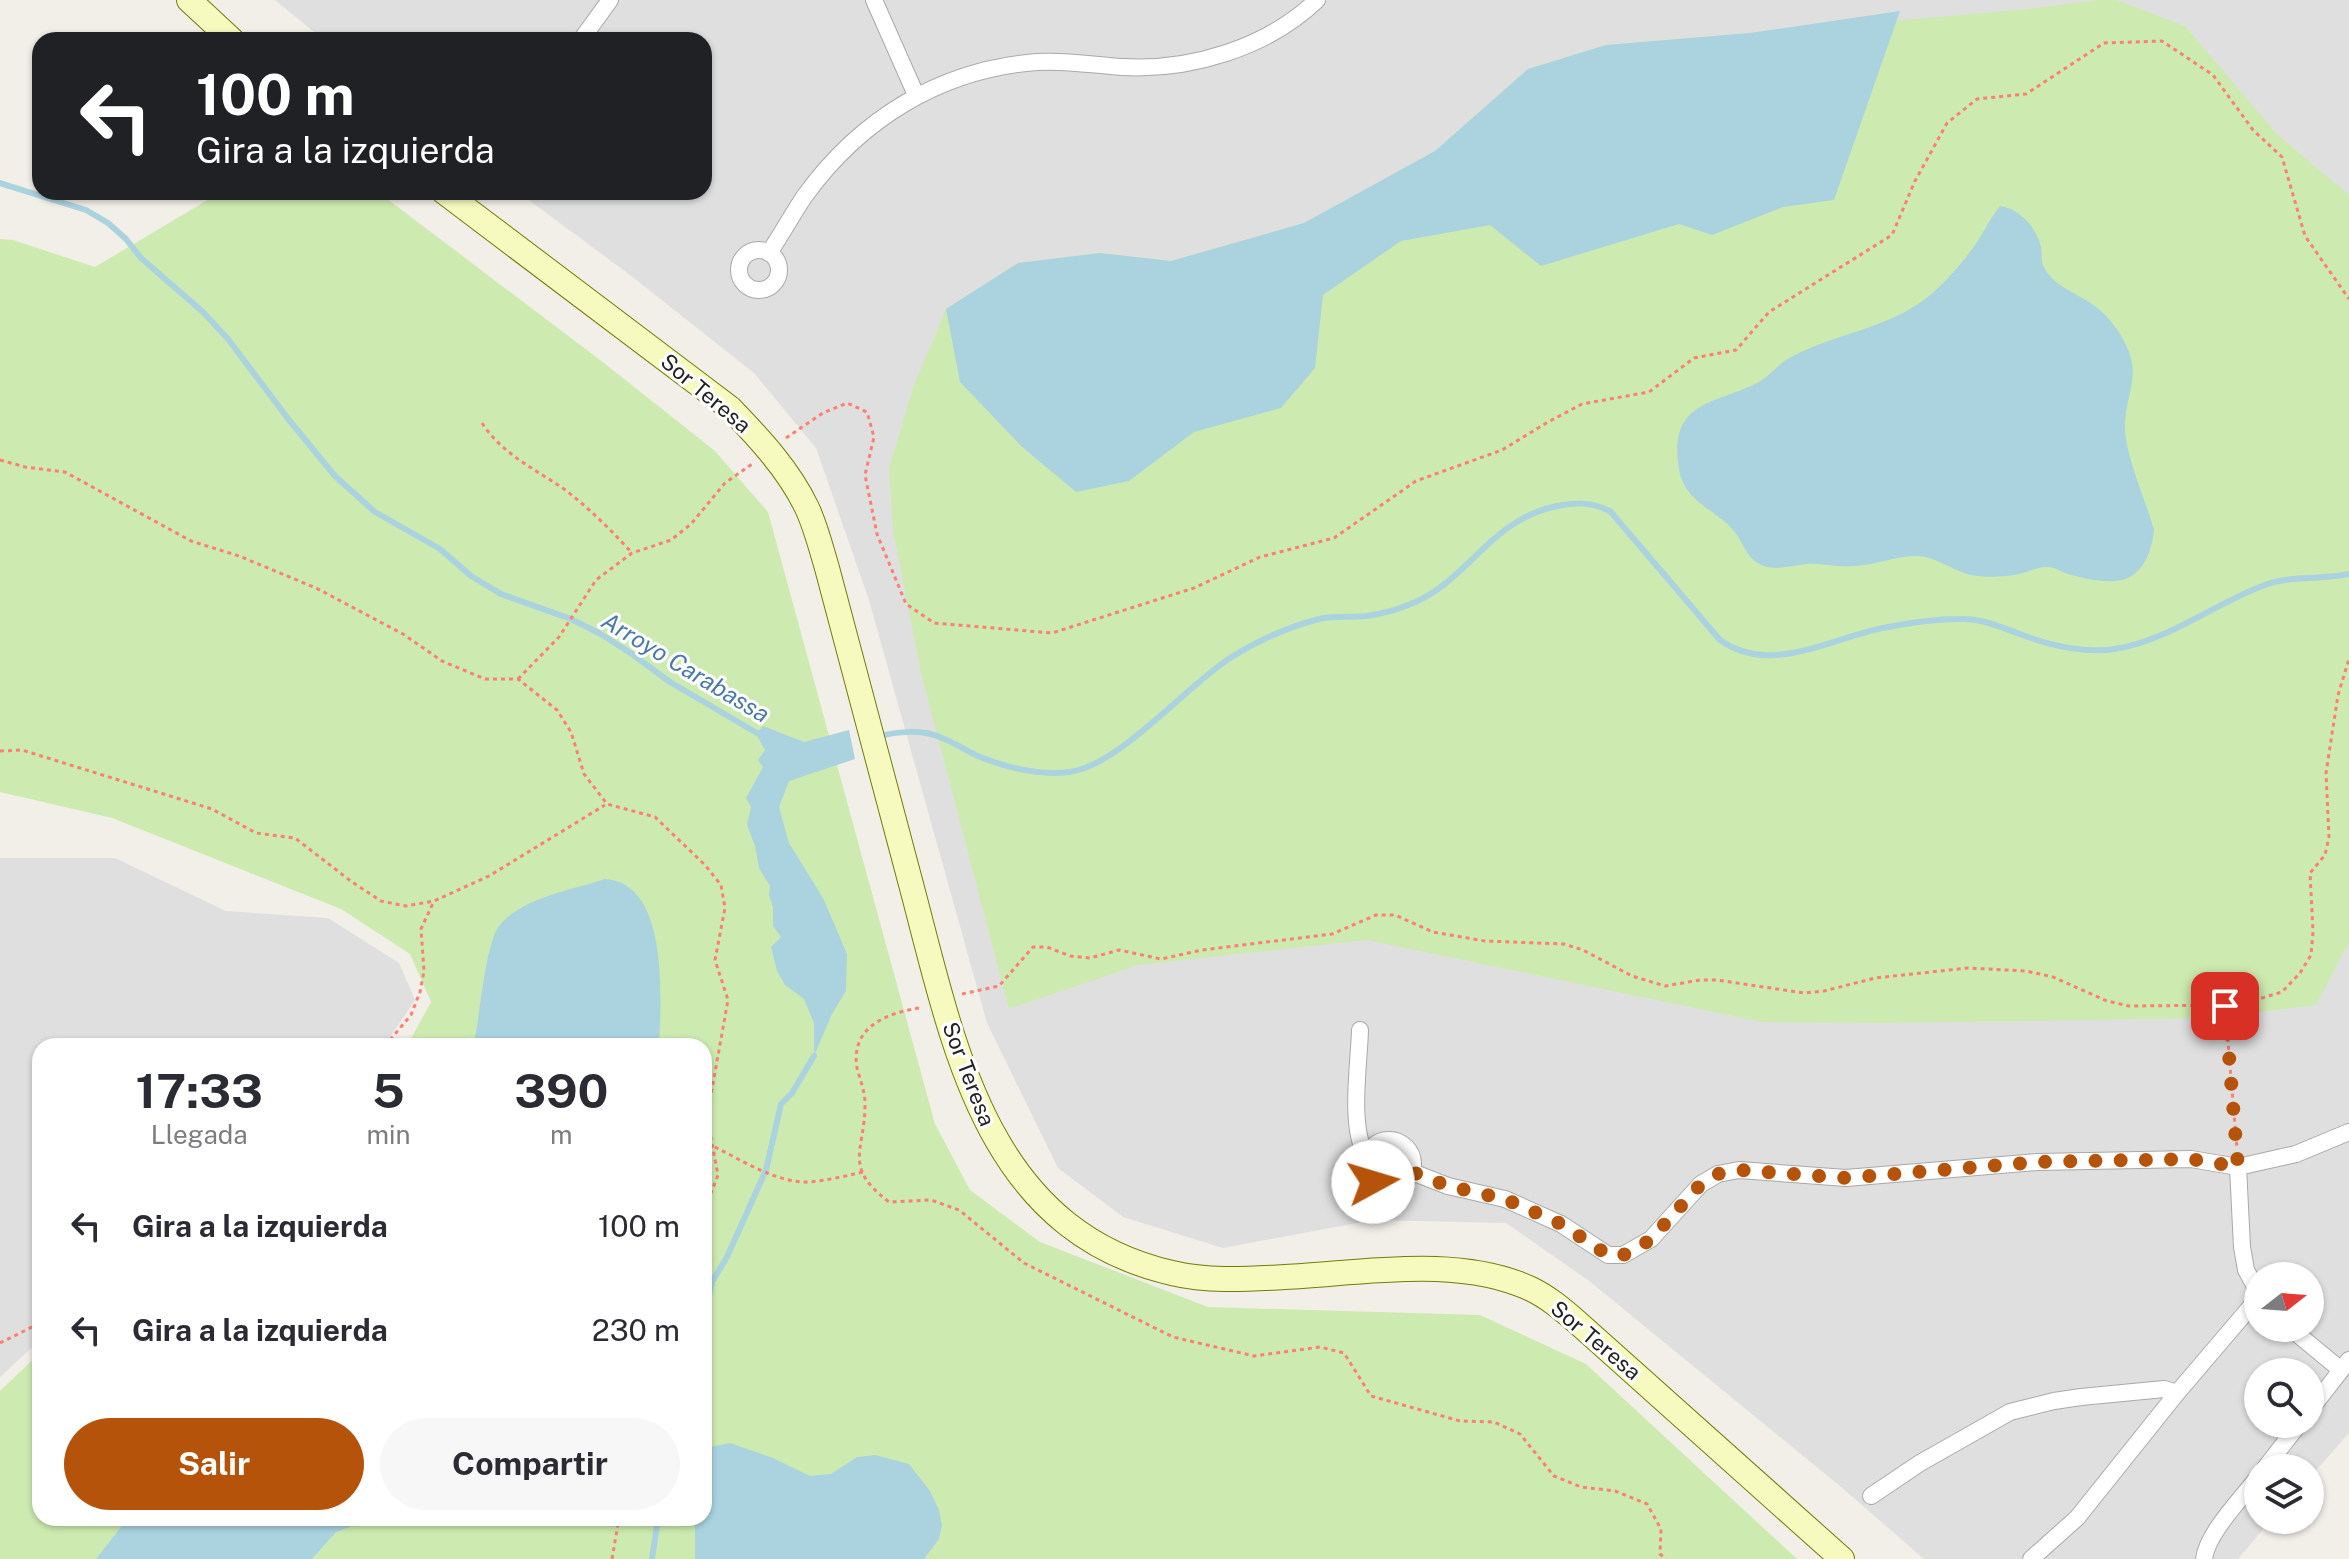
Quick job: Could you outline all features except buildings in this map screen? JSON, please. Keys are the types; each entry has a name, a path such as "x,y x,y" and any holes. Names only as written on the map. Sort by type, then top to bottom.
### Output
{"street":[{"path":"189,0 223,32"},
{"path":"209,0 239,32"},
{"path":"587,32 610,0"},
{"path":"874,0 916,95"},
{"path":"769,253 830,165 857,138 916,95 981,71 1015,64 1076,62 1164,68 1192,63 1229,52 1265,36 1304,13 1317,0"},
{"name":"Sor Teresa","path":"455,200 730,408 755,434 793,483 807,509 827,568 954,1044 989,1129 1030,1189 1052,1211 1125,1257 1172,1273 1248,1279 1443,1268 1484,1273 1532,1290 1549,1299 1587,1330 1842,1559"},
{"path":"1360,1030 1357,1116 1359,1143 1366,1156 1367,1174 1381,1187 1390,1188 1399,1186 1412,1172 1410,1154 1397,1141 1379,1142 1366,1156"},
{"path":"1412,1172 1448,1186 1505,1199 1561,1224 1608,1255 1623,1255 1651,1239 1701,1184 1718,1174 1739,1170 1846,1178 2037,1162 2191,1159 2238,1167 2296,1154 2349,1132"},
{"path":"2238,1167 2245,1262"},
{"path":"2031,1559 2077,1518 2244,1314"},
{"path":"2311,1342 2345,1365 2324,1392"},
{"path":"1871,1496 1920,1463 2010,1412 2081,1397 2164,1389 2177,1393"},
{"path":"2276,1454 2288,1438"},
{"path":"2204,1559 2205,1551 2218,1529 2244,1495"}],"path":[{"path":"786,438 823,413 847,403 867,412 874,437 865,475 877,534 906,604 934,623 1052,633 1194,588 1260,557 1334,538 1416,481 1502,450 1582,404 1649,392 1694,358 1736,350 1769,312 1892,235 1915,181 1947,123 1977,99 2026,94 2104,43 2162,41 2213,75 2253,130 2282,157 2305,236 2349,299"},
{"path":"482,423 497,444 566,491 602,521 632,553"},
{"path":"0,460 65,472 191,541 239,556 316,588 403,634 442,661 485,679 518,679 557,710 571,732 584,774 607,804 655,817 705,865 721,885 725,908 715,960 728,1000 712,1089"},
{"path":"518,679 559,637 596,580 632,553 671,540 691,524 725,483 756,461"},
{"path":"962,994 999,986 1033,947 1047,947 1070,956 1090,958 1119,950 1161,959 1202,950 1332,934 1376,915 1395,915 1433,932 1485,941 1564,944 1583,950 1632,976 1665,986 1717,980 1804,993 1875,978 1968,968 2026,971 2053,977 2107,1001 2129,1006 2239,1005 2282,992 2300,973 2311,955 2310,873 2325,855 2329,837 2326,773 2338,695 2349,659"},
{"path":"0,751 22,750 212,809 256,833 295,838 381,901 406,906 434,901 489,876 607,804"},
{"path":"392,1038 411,1015 420,992 424,971 421,929 434,901"},
{"path":"2225,1006 2238,1167"},
{"path":"919,1008 895,1012 870,1025 859,1042 856,1065 865,1094 865,1121 857,1161 871,1188 889,1202 931,1200 959,1210 1024,1263 1173,1337 1254,1356 1320,1347 1344,1353 1371,1396 1460,1421 1494,1422 1520,1434 1554,1476 1581,1487 1615,1491 1647,1504 1661,1529 1660,1554 1666,1559"},
{"path":"712,1138 718,1175 712,1190"},
{"path":"714,1147 778,1177 808,1182 863,1172"},
{"path":"0,1343 32,1327"},
{"path":"612,1559 618,1526"}],"shaded area":[{"path":"275,0 2349,0 2349,1433 2324,1461 2324,1454 2244,1454 2244,1534 2259,1534 2238,1559 1924,1559 1840,1486 1588,1280 1506,1223 1373,1220 1223,1248 1123,1217 1058,1168 987,1023 869,600 816,448 754,373 529,200 712,200 712,32 314,32"},
{"path":"0,858 115,858 226,911 328,918 399,963 415,1000 389,1038 32,1038 32,1347 0,1377"}],"green space":[{"path":"2116,0 2185,26 2277,134 2349,195 2349,942 2316,1005 2209,1018 1762,1022 1367,940 1138,965 1009,1009 921,673 893,530 889,468 913,388 946,309 1018,263 1100,253 1171,261 1304,223 1435,151 1528,69 1606,45 2008,11"},
{"path":"208,200 389,200 604,363 715,451 768,512 935,1124 970,1190 1040,1242 1208,1307 1480,1315 1586,1364 1797,1559 0,1559 0,1391 32,1361 32,1526 712,1526 712,1038 411,1038 431,1002 410,954 341,909 112,818 0,792 0,239 13,240 95,267"}],"water":[{"path":"1900,11 1834,200 1783,207 1712,235 1679,224 1541,266 1490,225 1401,241 1323,295 1315,368 1281,408 1194,432 1129,481 1076,492 1021,446 960,382 946,309 1018,263 1100,253 1171,261 1304,223 1435,151 1528,69 1606,45 1750,33"},
{"path":"2000,206 2014,211 2031,226 2039,240 2047,273 2101,311 2120,334 2131,356 2126,440 2154,530 2149,552 2138,571 2125,579 2111,581 2079,577 2048,567 2007,576 1977,576 1930,558 1915,556 1849,566 1813,564 1771,568 1755,561 1734,531 1692,496 1686,487 1678,463 1681,427 1699,408 1757,383 1791,357 1914,307 1955,270"},
{"path":"763,726 804,742 849,730 855,759 789,781 779,807 789,843 823,898 847,954 846,991 832,1014 814,1056 814,1023 804,999 785,985 777,971 771,947 781,937 773,926 770,886 759,868 747,825 751,807 746,798 763,767 758,760 765,750 756,734"},
{"path":"605,879 626,885 641,900 657,947 661,1001 659,1038 474,1038 486,965 499,926 521,908"},
{"path":"730,1443 773,1458 810,1476 831,1474 857,1457 875,1455 909,1464 930,1491 939,1510 942,1525 939,1539 924,1559 695,1559 695,1526 712,1526 712,1446"},
{"path":"122,1526 353,1526 336,1532 312,1559 96,1559"}],"waterway":[{"name":"Arroyo Carabassa","path":"0,183 32,193"},
{"name":"Arroyo Carabassa","path":"54,200 86,210 108,223 141,258 203,312 228,339 335,476 375,512 440,549 471,576 501,594 571,619 599,633 670,682 762,736"},
{"name":"Arroyo Carabassa","path":"877,737 901,732 926,733 990,761 1035,772 1069,772 1088,767 1130,741 1212,671 1251,646 1284,630 1319,619 1367,616 1408,605 1447,582 1513,524 1533,513 1571,504 1590,504 1610,511 1720,640 1739,650 1759,655 1801,651 1892,626 1961,619 1988,623 2062,646 2084,650 2115,649 2135,645 2173,630 2265,585 2349,574"},
{"path":"712,1282 727,1257 766,1170 781,1104 792,1093 814,1056"},
{"path":"652,1559 657,1526"}],"route":[{"path":"1373,1182 1381,1187 1399,1186 1412,1172 1448,1186 1505,1199 1561,1224 1608,1255 1623,1255 1651,1239 1701,1184 1718,1174 1739,1170 1846,1178 2037,1162 2191,1159 2238,1167 2225,1006"}]}
